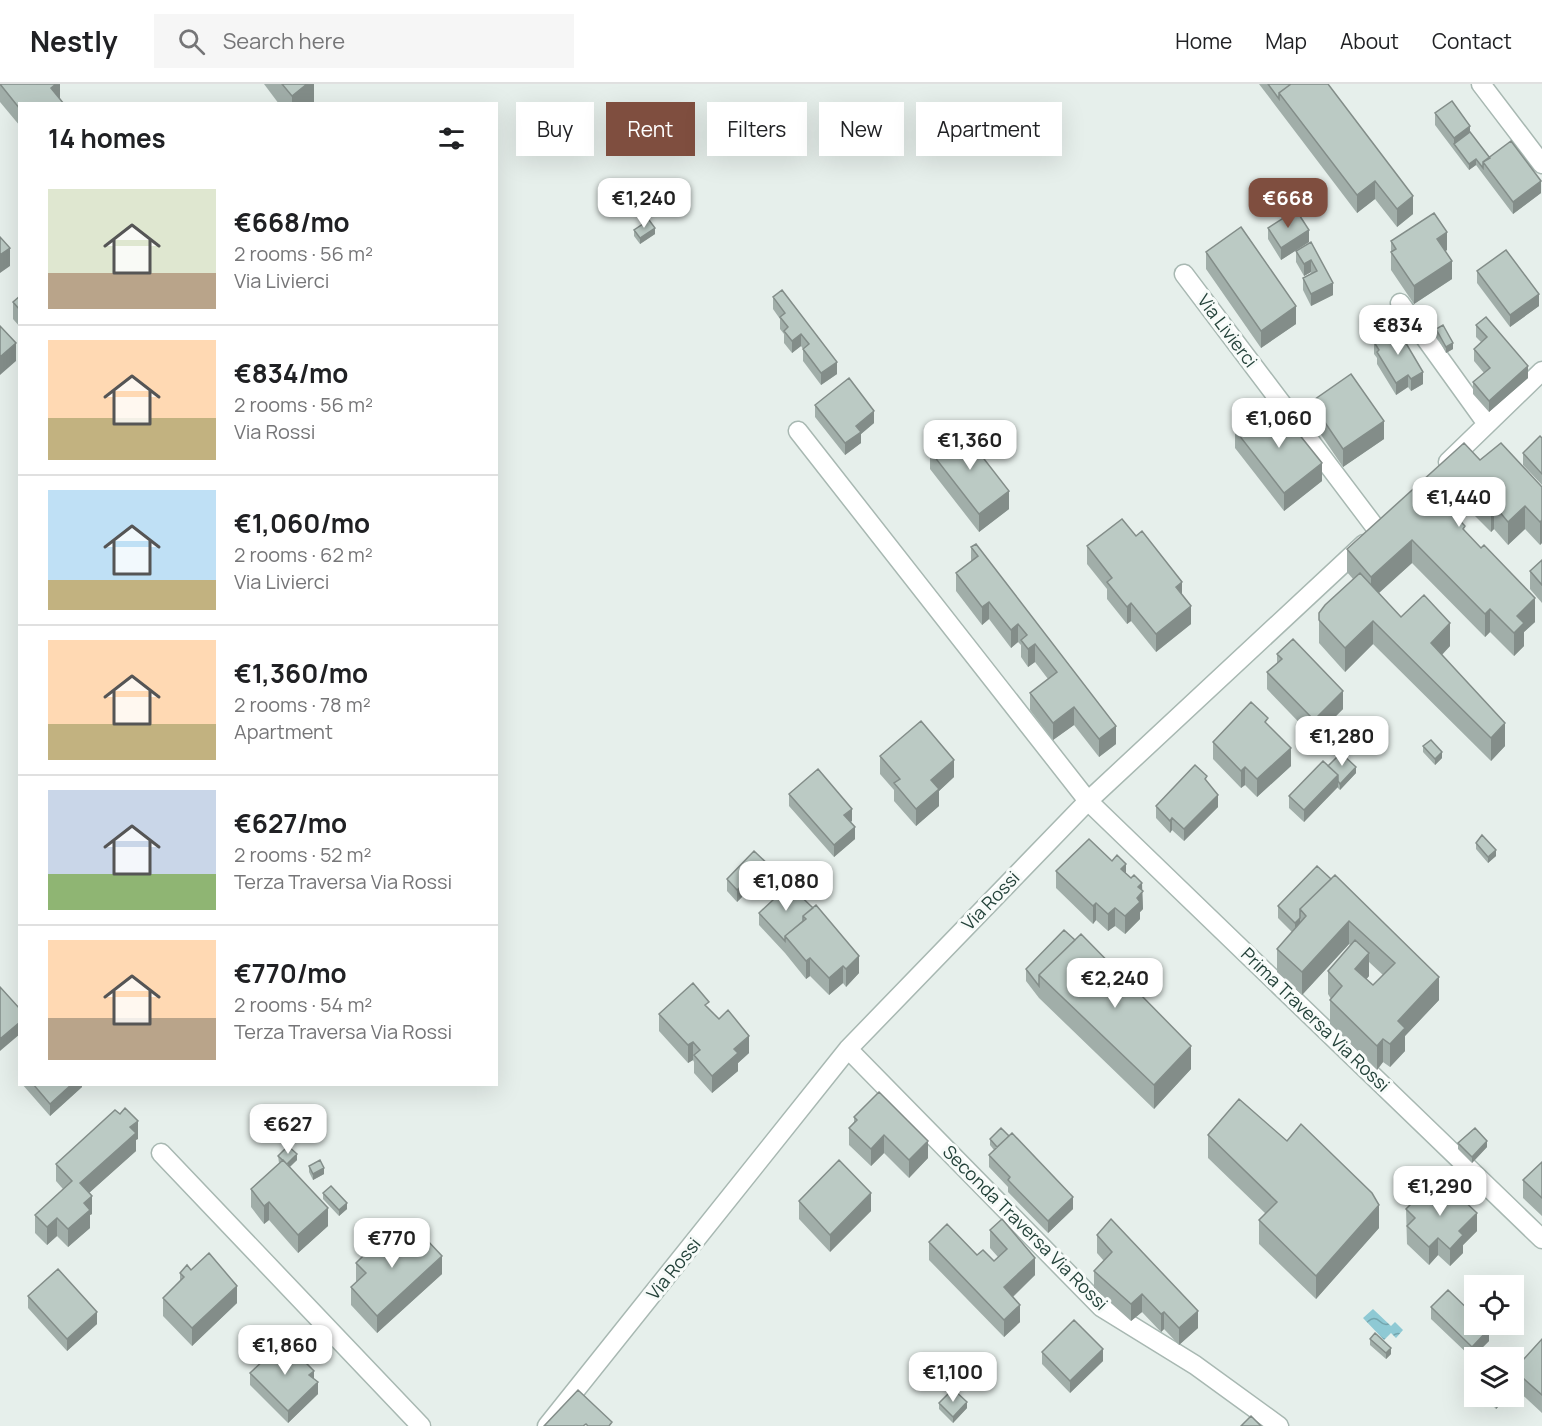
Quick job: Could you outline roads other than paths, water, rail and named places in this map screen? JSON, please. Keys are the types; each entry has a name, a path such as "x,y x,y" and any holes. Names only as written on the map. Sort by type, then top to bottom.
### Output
{"street":[{"path":"1481,84 1542,164"},
{"name":"Via Livierci","path":"1184,274 1377,531"},
{"path":"1400,303 1487,424"},
{"path":"1436,474 1542,371"},
{"name":"Prima Traversa Via Rossi","path":"798,431 1088,801 1542,1239"},
{"name":"Via Rossi","path":"547,1426 848,1049 1088,801 1394,514"},
{"name":"Seconda Traversa Via Rossi","path":"848,1049 1101,1307 1195,1365 1279,1426"},
{"path":"161,1153 421,1426"}],"water":[{"path":"1373,1309 1391,1326 1395,1322 1403,1330 1396,1338 1391,1333 1384,1340 1363,1318"}]}
